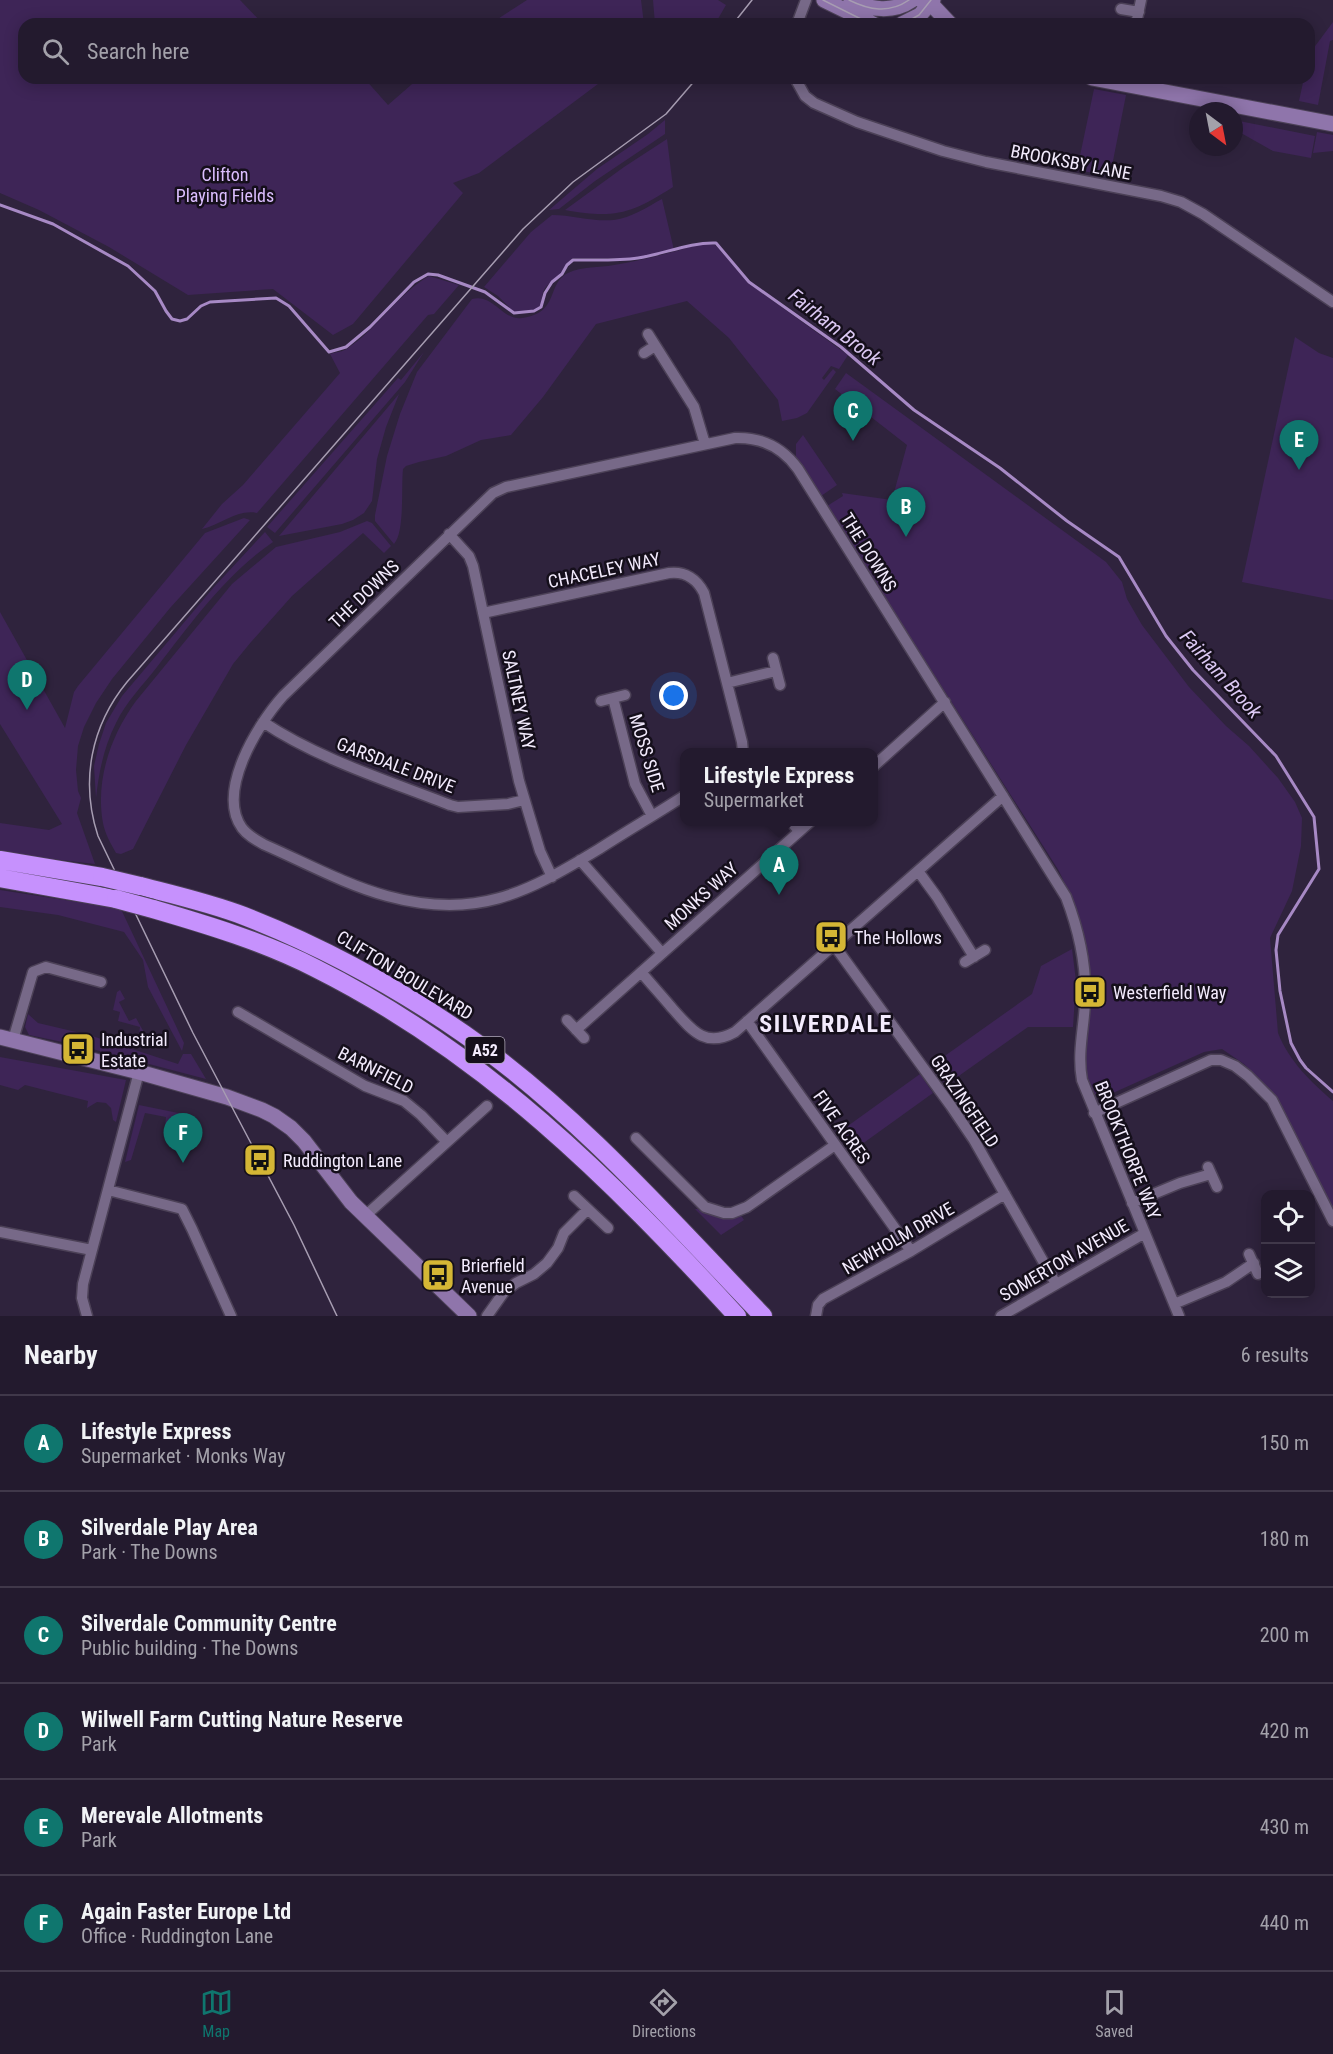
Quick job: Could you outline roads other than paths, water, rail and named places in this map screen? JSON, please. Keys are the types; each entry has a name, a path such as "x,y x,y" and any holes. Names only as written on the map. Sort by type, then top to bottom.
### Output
{"highway":[{"name":"CLIFTON BOULEVARD","path":"0,860 102,877 203,902 245,916 328,953 396,990 464,1034 525,1081 639,1187 763,1316"},
{"name":"CLIFTON BOULEVARD","path":"0,878 116,899 208,924 314,968 384,1005 452,1049 554,1131 632,1205 737,1316"}],"main road":[{"path":"824,0 861,18"},
{"path":"851,0 868,7 881,9 897,7 913,0 915,8 927,9 941,18"},
{"path":"912,18 927,9"},
{"path":"1140,84 1333,124"},
{"path":"6,1039 139,1072 227,1097 274,1116 291,1128 304,1142 351,1203 470,1316"}],"street":[{"path":"800,18 806,0"},
{"path":"1138,18 1141,0"},
{"path":"1121,9 1139,12"},
{"name":"BROOKSBY LANE","path":"798,84 805,96 814,103 857,122 943,151 1181,202 1203,214 1333,302"},
{"path":"648,334 694,407 705,444"},
{"path":"644,353 655,346"},
{"name":"THE DOWNS","path":"680,798 552,877 525,890 491,900 466,904 421,903 370,891 265,845 249,835 243,828 236,815 234,797 243,761 251,742 283,696 487,497 506,487 735,438 752,438 779,449 792,461 945,702"},
{"name":"SALTNEY WAY","path":"449,534 466,551 471,560 524,800 540,851 552,877"},
{"name":"CHACELEY WAY","path":"483,613 669,573 684,573 696,582 704,593 743,748"},
{"path":"773,658 780,685"},
{"path":"727,683 776,671"},
{"name":"MOSS SIDE","path":"601,701 625,695"},
{"name":"MOSS SIDE","path":"613,698 635,784 652,816"},
{"path":"878,762 945,702"},
{"name":"BROOKTHORPE WAY","path":"945,702 1066,897 1081,941 1085,999 1079,1066 1082,1080 1179,1316"},
{"name":"GARSDALE DRIVE","path":"263,722 311,750 450,805 458,807 508,804 524,800"},
{"path":"641,972 690,1028 702,1036 721,1038 735,1032 1003,796"},
{"path":"795,826 799,831"},
{"name":"MONKS WAY","path":"567,1020 580,1034 641,972 805,826"},
{"path":"580,860 662,953"},
{"path":"918,871 937,897 969,960 985,950"},
{"name":"GRAZINGFIELD","path":"834,945 974,1140 1056,1284"},
{"path":"6,1039 33,972 46,967 101,982"},
{"path":"250,1019 256,1009"},
{"name":"BARNFIELD","path":"238,1012 365,1086 404,1101 447,1142"},
{"name":"FIVE ACRES","path":"747,1021 911,1251"},
{"path":"1094,1113 1211,1060 1226,1061 1248,1076 1272,1100 1333,1221"},
{"path":"87,1316 82,1298 92,1250 139,1072"},
{"path":"365,1216 486,1107"},
{"path":"477,1116 484,1125"},
{"path":"636,1138 705,1207 724,1213 732,1213 747,1207 835,1145"},
{"path":"645,1147 654,1139"},
{"path":"1132,1203 1210,1170 1217,1187"},
{"path":"108,1190 182,1209 231,1316"},
{"name":"NEWHOLM DRIVE","path":"816,1316 818,1305 824,1299 911,1251 1005,1194"},
{"path":"574,1196 608,1228"},
{"path":"487,1316 504,1292 534,1274 547,1263 558,1248 564,1233 588,1209"},
{"path":"0,1232 92,1250"},
{"name":"SOMERTON AVENUE","path":"1001,1316 1144,1233"},
{"path":"1174,1304 1226,1282 1254,1264"}],"waterway":[{"name":"Fairham Brook","path":"0,205 53,224 128,266 155,291 172,319 180,321 187,319 201,306 210,302 276,298 289,306 329,352 346,347 370,327 414,282 428,274 438,275 485,292 514,313 534,311 541,307 545,293 552,282 573,260 630,259 696,244 716,243 749,282 841,347 914,410 1000,468 1067,521 1119,557 1166,636 1193,670 1276,756 1314,817 1319,869 1278,935 1276,950 1280,991 1291,1043 1306,1068 1333,1092"}],"tram line":[{"path":"738,18 752,0"},
{"path":"823,0 859,18"},
{"path":"849,0 879,9 894,7 909,0"},
{"path":"914,18 931,0"},
{"path":"337,1316 294,1225 193,1033 98,836 90,795 92,755 97,736 105,717 127,682 523,229 573,182 666,114 692,84"}],"place":[{"name":"Silverdale Community Centre","path":"853,441"},
{"name":"Merevale Allotments","path":"1299,470"},
{"name":"Silverdale Play Area","path":"906,537"},
{"name":"Wilwell Farm Cutting Nature Reserve","path":"27,710"},
{"name":"Lifestyle Express","path":"779,895"},
{"name":"The Hollows","path":"831,937"},
{"name":"Westerfield Way","path":"1090,992"},
{"name":"Industrial Estate","path":"78,1049"},
{"name":"Ruddington Lane","path":"260,1160"},
{"name":"Again Faster Europe Ltd","path":"183,1163"},
{"name":"Brierfield Avenue","path":"438,1275"}],"district":[{"name":"SILVERDALE","path":"826,1024"}],"park label":[{"name":"Clifton Playing Fields","path":"225,184"}]}
